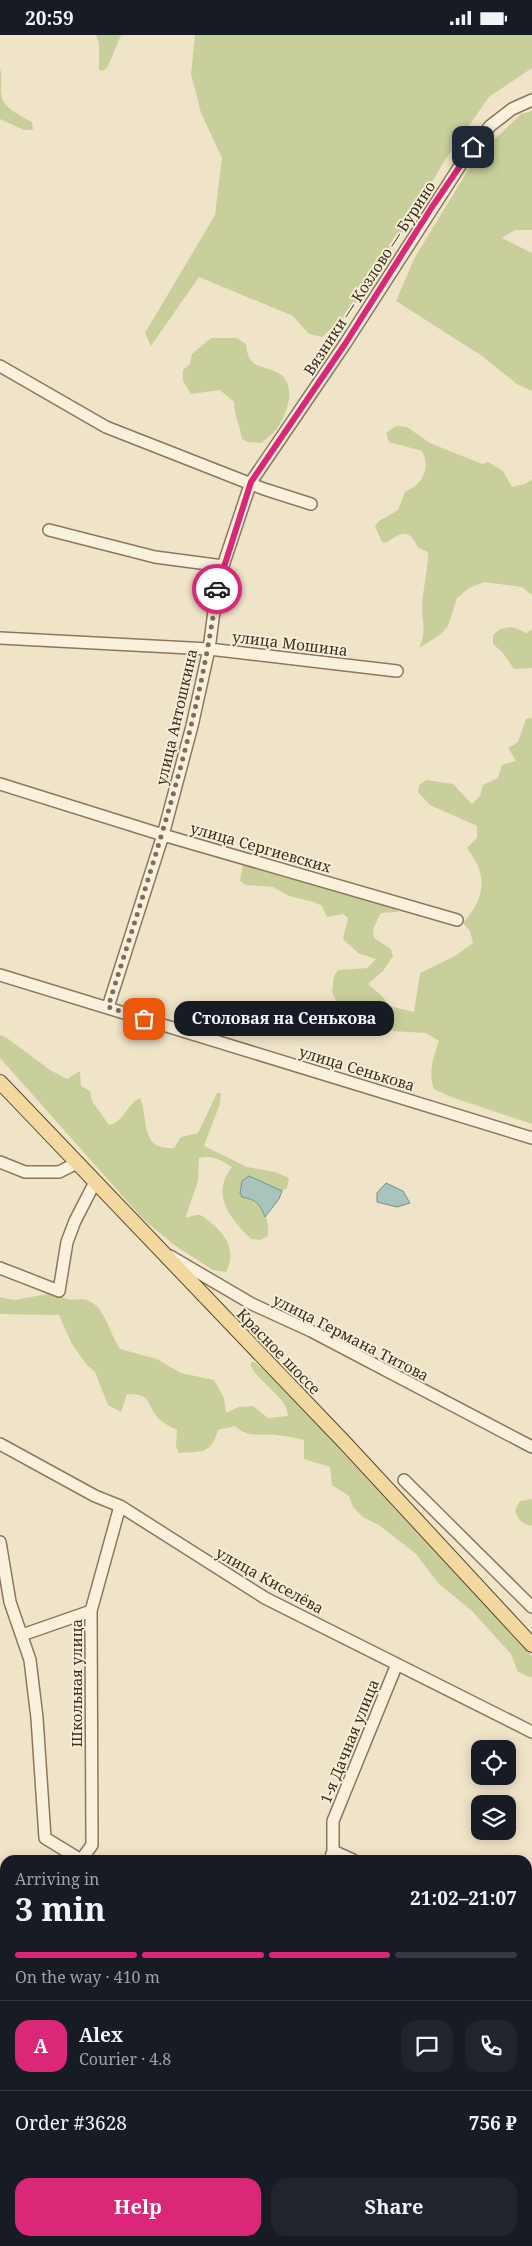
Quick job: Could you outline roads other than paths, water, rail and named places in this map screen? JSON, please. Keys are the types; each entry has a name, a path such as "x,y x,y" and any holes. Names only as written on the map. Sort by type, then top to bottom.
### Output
{"main road":[{"name":"Красное шоссе","path":"0,1082 345,1443 532,1645"}],"street":[{"name":"Вязники — Козлово — Бурино","path":"280,439 345,344 465,158 490,126 512,109 532,100"},
{"path":"0,366 106,427 311,504"},
{"name":"улица Антошкина","path":"108,1007 163,835 192,726 208,649 218,581 251,482 280,439"},
{"path":"49,530 155,557 223,566"},
{"name":"улица Мошина","path":"0,639 208,649 396,671"},
{"name":"улица Сергиевских","path":"0,784 163,835 457,920"},
{"name":"улица Сенькова","path":"0,975 532,1138"},
{"path":"0,1162 26,1172 59,1172 77,1163"},
{"path":"0,1268 59,1291 67,1242 75,1221 95,1182"},
{"name":"улица Германа Титова","path":"160,1250 252,1305 310,1331 532,1447"},
{"name":"улица Киселёва","path":"0,1444 95,1496 120,1506 265,1598 532,1732"},
{"path":"404,1480 532,1607"},
{"name":"Школьная улица","path":"85,1855 92,1845 90,1611 120,1506"},
{"name":"Школьная улица","path":"0,1542 10,1602 30,1660 37,1718 45,1838 73,1855"},
{"path":"22,1635 90,1611"},
{"name":"1-я Дачная улица","path":"332,1855 332,1821 397,1664"}],"water":[{"path":"249,1176 282,1191 279,1199 265,1217 257,1203 242,1197 240,1193 242,1181"},
{"path":"386,1183 403,1191 410,1203 397,1207 377,1202 377,1193"}],"place":[{"name":"Столовая на Сенькова","path":"144,1019"}]}
